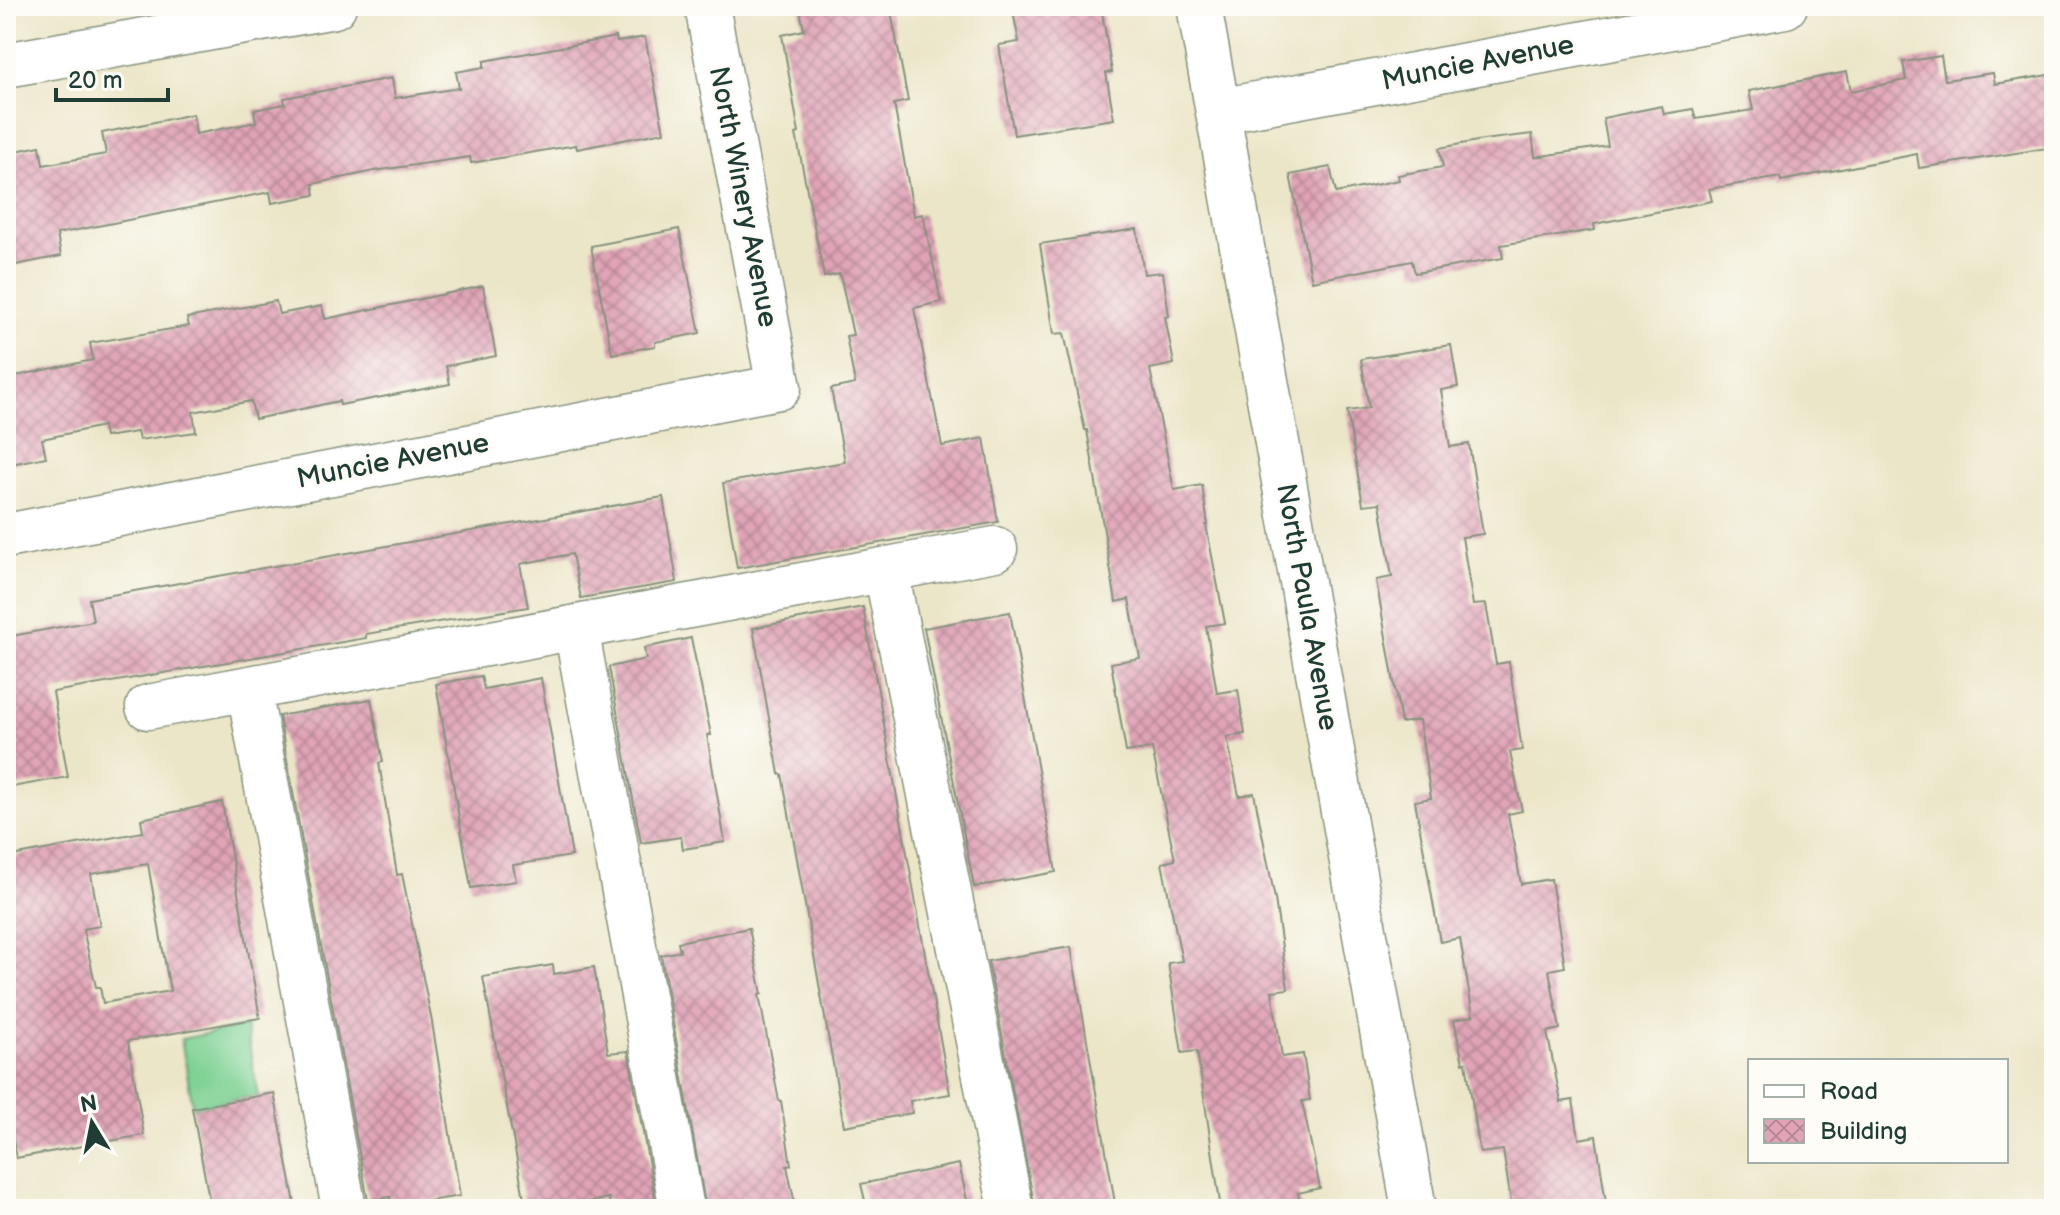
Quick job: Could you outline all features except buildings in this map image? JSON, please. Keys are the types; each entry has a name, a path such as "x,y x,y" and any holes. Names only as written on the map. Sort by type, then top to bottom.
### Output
{"street":[{"path":"6,65 334,6"},
{"name":"North Winery Avenue","path":"707,6 779,387"},
{"name":"North Paula Avenue","path":"1199,6 1414,1209"},
{"name":"Muncie Avenue","path":"1219,111 1785,6"},
{"name":"Muncie Avenue","path":"6,536 779,387"},
{"path":"148,707 995,549"},
{"path":"886,570 1011,1209"},
{"path":"576,628 682,1209"},
{"path":"249,689 344,1209"}],"green space":[{"path":"246,1026 258,1096 193,1108 181,1039"}]}
